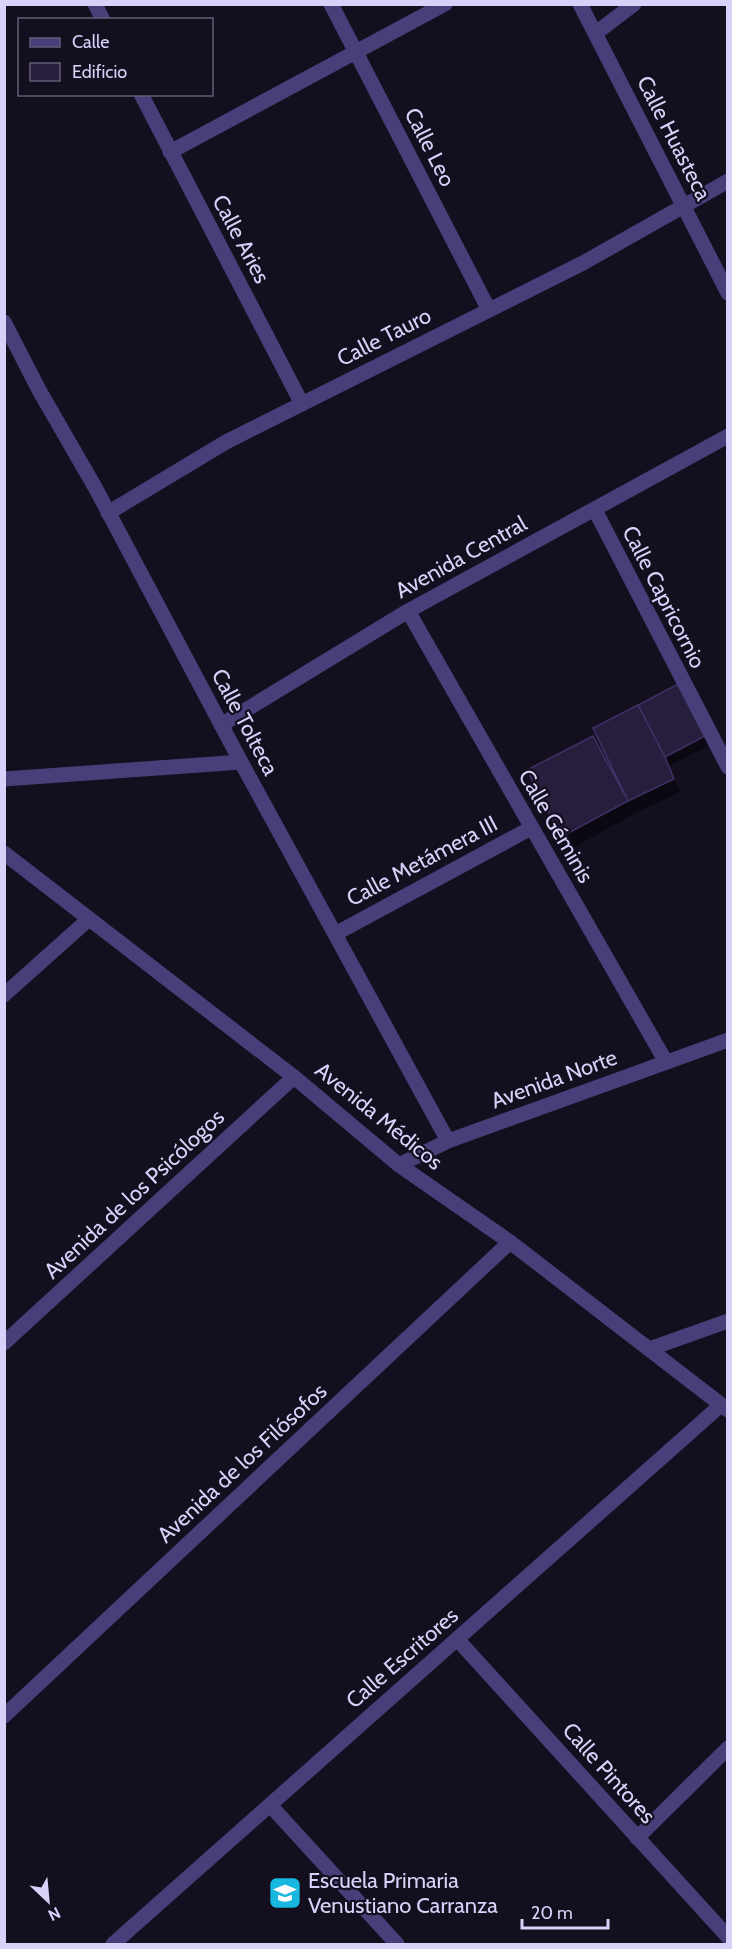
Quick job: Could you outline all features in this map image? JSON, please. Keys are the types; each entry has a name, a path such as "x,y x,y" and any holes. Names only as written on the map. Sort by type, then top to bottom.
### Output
{"street":[{"path":"95,4 102,18"},
{"name":"Calle Leo","path":"331,4 489,310"},
{"path":"170,152 445,4"},
{"name":"Calle Huasteca","path":"580,4 728,293"},
{"path":"596,33 634,4"},
{"name":"Calle Aries","path":"142,96 302,404"},
{"name":"Calle Tauro","path":"108,513 226,442 583,263 728,181"},
{"name":"Calle Tolteca","path":"4,322 448,1142"},
{"name":"Avenida Central","path":"221,725 408,611 728,436"},
{"name":"Calle Capricornio","path":"595,510 728,767"},
{"name":"Calle Géminis","path":"408,611 666,1062"},
{"path":"4,779 241,762"},
{"name":"Calle Metámera III","path":"335,934 531,828"},
{"name":"Avenida Médicos","path":"4,853 294,1077 399,1166 510,1242 724,1407"},
{"path":"4,994 90,919"},
{"name":"Avenida Norte","path":"399,1166 448,1142 728,1040"},
{"name":"Avenida de los Psicólogos","path":"4,1343 294,1077"},
{"name":"Avenida de los Filósofos","path":"4,1716 510,1242"},
{"path":"649,1349 728,1321"},
{"name":"Calle Escritores","path":"112,1944 724,1407"},
{"name":"Calle Pintores","path":"457,1639 728,1937"},
{"path":"637,1838 728,1748"},
{"path":"270,1805 397,1944"}],"building":[{"path":"682,682 709,734 665,757 638,705"},
{"path":"638,705 674,779 628,801 593,728"},
{"path":"593,736 628,801 561,837 527,770"}],"place":[{"name":"Escuela Primaria Venustiano Carranza","path":"285,1893"}]}
